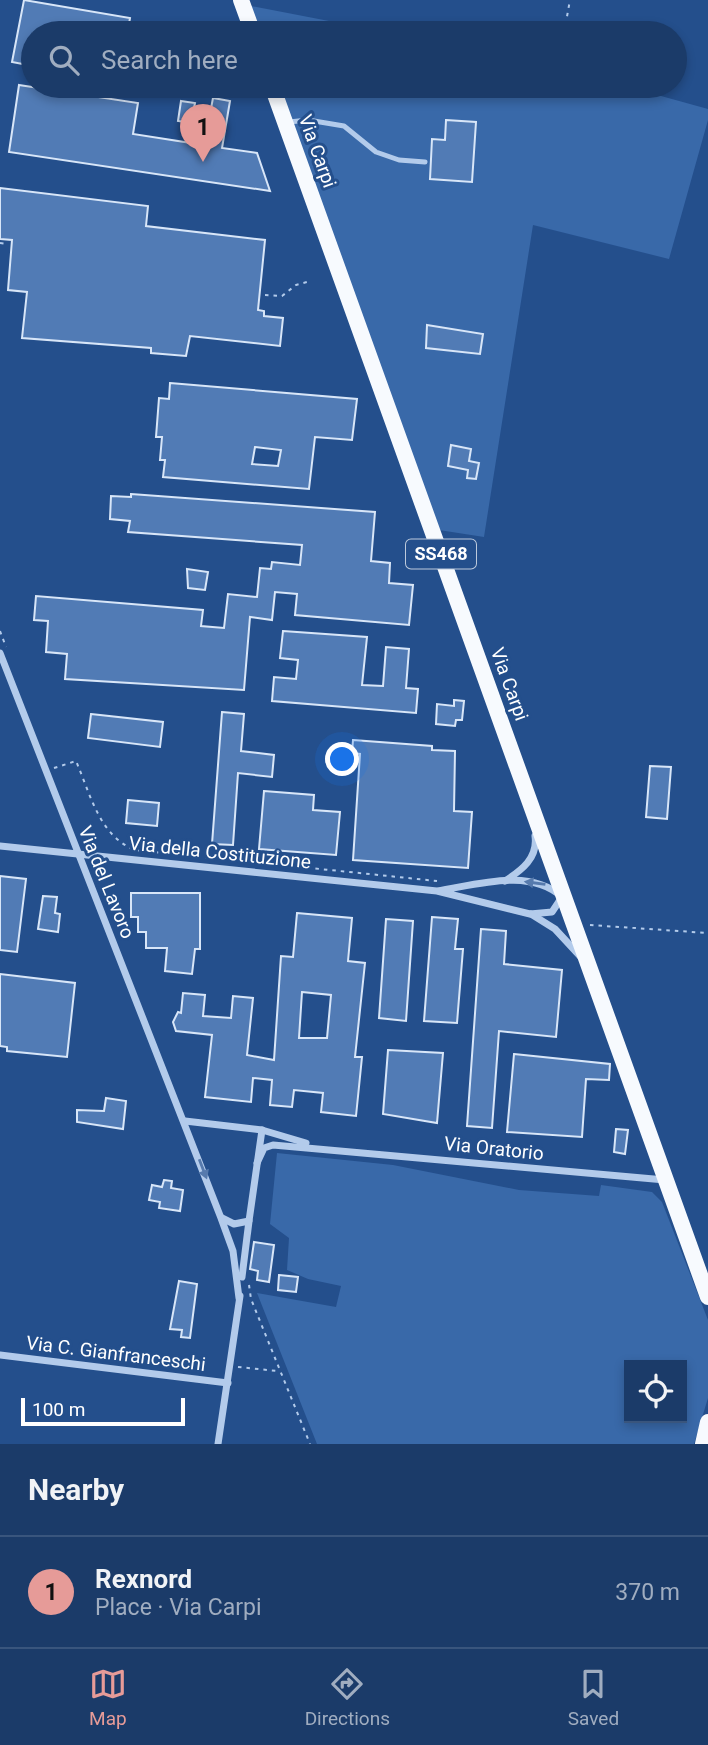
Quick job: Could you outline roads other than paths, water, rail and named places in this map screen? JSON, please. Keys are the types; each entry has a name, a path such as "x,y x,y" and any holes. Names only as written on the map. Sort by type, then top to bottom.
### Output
{"main road":[{"path":"241,0 249,21"},
{"name":"Via Carpi","path":"276,98 708,1297"},
{"path":"703,1444 708,1422"}],"street":[{"name":"Via del Lavoro","path":"0,653 185,1121"},
{"path":"505,881 524,867 535,852 537,846 531,807"},
{"name":"Via della Costituzione","path":"0,846 437,891 530,914 555,929 587,967"},
{"name":"Via della Costituzione","path":"437,891 505,881 543,883 562,897"},
{"path":"530,914 552,912 562,897"},
{"path":"185,1121 233,1251 239,1298"},
{"name":"Via Oratorio","path":"185,1121 262,1130 320,1147"},
{"path":"218,1444 229,1383 262,1130"},
{"name":"Via Oratorio","path":"257,1163 264,1148 273,1144 665,1180"},
{"path":"221,1218 234,1224 249,1221"},
{"name":"Via C. Gianfranceschi","path":"0,1355 229,1383"}],"lane":[{"path":"285,123 308,120 344,126 376,152 399,160 425,162"}],"place":[{"name":"Rexnord","path":"203,162"}]}
